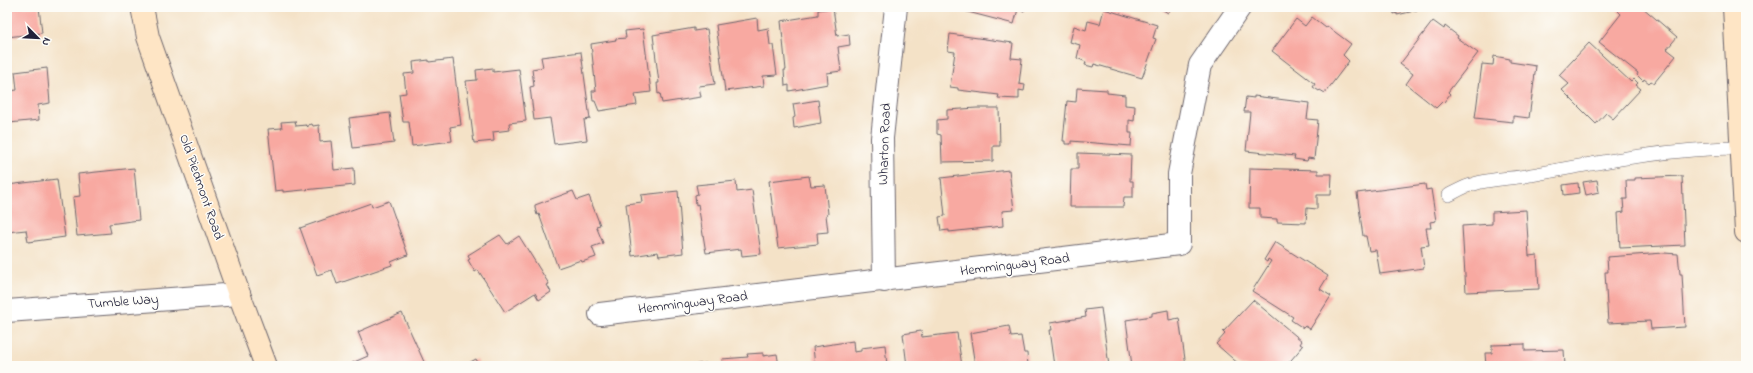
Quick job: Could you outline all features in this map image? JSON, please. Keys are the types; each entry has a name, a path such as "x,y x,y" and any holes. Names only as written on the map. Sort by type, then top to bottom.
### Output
{"street":[{"name":"Old Piedmont Road","path":"142,7 148,37 238,294 266,366"},
{"name":"Wharton Road","path":"884,281 882,138 896,7"},
{"name":"Hemmingway Road","path":"600,314 884,281 1179,244 1179,174 1200,64 1240,7"},
{"path":"1734,7 1746,232"},
{"name":"Tumble Way","path":"7,311 238,294"}],"lane":[{"path":"1449,195 1474,183 1526,176 1583,165 1714,148 1742,148"}],"building":[{"path":"7,7 39,7 42,33 7,37"},
{"path":"965,7 1026,7 1024,11 1018,9 1014,24 964,11"},
{"path":"1158,7 1172,7 1168,13"},
{"path":"1393,7 1427,8 1397,15 1397,13 1394,14"},
{"path":"1619,7 1642,7 1677,37 1667,49 1676,56 1654,83 1651,81 1649,83 1644,79 1643,81 1637,75 1638,73 1599,42 1621,14 1617,10"},
{"path":"833,8 837,36 849,34 850,45 838,47 841,71 827,73 828,84 789,91 789,85 785,86 784,70 786,70 781,21 818,15 818,10"},
{"path":"1104,9 1157,25 1153,38 1156,39 1142,78 1094,64 1093,67 1085,65 1086,62 1077,58 1080,45 1070,42 1074,26 1086,30 1088,21 1100,24"},
{"path":"1312,17 1351,44 1343,55 1349,61 1325,93 1313,87 1315,84 1272,51 1296,19 1305,26"},
{"path":"757,18 758,30 768,28 770,45 773,45 777,75 763,76 764,86 725,91 716,25"},
{"path":"1433,21 1444,29 1445,26 1458,36 1457,38 1478,53 1448,92 1450,94 1444,102 1443,101 1436,108 1406,84 1413,74 1400,64"},
{"path":"694,28 694,31 707,29 715,84 699,86 701,97 662,103 660,93 658,94 657,83 659,83 653,35"},
{"path":"643,29 651,92 635,94 637,105 599,111 595,101 593,101 592,91 596,91 591,44 626,38 625,31"},
{"path":"950,34 1013,43 1011,58 1022,59 1019,84 1025,85 1024,91 1019,90 1019,99 998,98 999,95 958,90 958,88 950,87 955,52 948,51"},
{"path":"1589,43 1631,82 1634,79 1638,83 1636,85 1641,89 1613,119 1606,113 1596,124 1562,90 1569,84 1559,75"},
{"path":"581,52 590,119 584,120 587,140 554,144 550,118 534,120 530,87 534,86 532,69 543,67 541,57"},
{"path":"1494,56 1510,59 1510,62 1536,66 1529,118 1513,116 1513,122 1475,118 1482,64 1493,65"},
{"path":"453,59 461,125 450,127 452,141 412,146 409,122 403,122 399,94 406,93 404,74 414,73 413,62"},
{"path":"47,68 50,103 38,105 39,120 9,123 7,101 10,100 9,91 17,90 15,72"},
{"path":"493,68 493,72 519,69 526,121 509,123 510,130 493,132 494,141 474,143 466,81 477,80 476,70"},
{"path":"1077,88 1107,90 1107,93 1125,95 1125,105 1135,106 1134,121 1129,120 1129,133 1132,133 1131,146 1071,141 1071,144 1065,144 1065,141 1063,141 1067,101 1076,102"},
{"path":"1254,96 1309,103 1307,119 1318,120 1314,159 1308,158 1307,161 1294,159 1295,156 1246,151 1250,112 1244,112 1246,97 1254,98"},
{"path":"818,100 821,123 794,128 793,118 795,117 793,104"},
{"path":"999,108 1000,146 993,146 993,161 942,162 941,135 937,134 937,120 947,119 947,110"},
{"path":"390,113 394,143 353,148 349,118"},
{"path":"295,121 296,126 306,125 308,127 308,125 312,124 313,126 319,125 320,142 331,141 334,170 354,168 355,185 283,192 283,190 275,191 268,129 282,128 281,122"},
{"path":"1078,153 1131,155 1130,181 1133,181 1133,197 1124,197 1123,207 1070,207 1071,169 1078,169"},
{"path":"134,168 139,220 109,224 111,233 77,236 73,197 80,196 78,174"},
{"path":"1250,168 1318,170 1318,174 1332,174 1331,195 1317,195 1317,209 1307,208 1306,223 1277,222 1277,219 1260,218 1260,208 1249,208"},
{"path":"1009,170 1014,210 1002,211 1003,226 949,232 949,230 941,231 939,217 945,216 941,178"},
{"path":"809,176 811,186 825,185 828,232 817,233 818,244 778,248 769,181"},
{"path":"1682,176 1685,245 1620,248 1618,213 1624,212 1623,199 1627,199 1626,180 1635,180 1635,178"},
{"path":"57,179 65,237 28,242 26,230 7,232 7,185"},
{"path":"1597,180 1599,192 1586,195 1583,182"},
{"path":"736,181 737,192 752,190 761,254 742,256 741,249 706,253 698,204 696,205 695,195 698,194 696,185"},
{"path":"1578,183 1579,193 1564,195 1563,185"},
{"path":"1425,184 1426,190 1431,189 1436,221 1430,222 1431,228 1426,228 1429,245 1421,246 1424,268 1380,274 1376,250 1369,251 1366,236 1363,236 1357,193"},
{"path":"573,191 577,200 589,196 600,225 596,226 603,243 592,247 596,257 582,262 581,260 558,268 539,214 537,215 535,205"},
{"path":"678,191 683,253 659,256 658,252 632,256 626,204 642,202 641,195"},
{"path":"389,201 408,255 391,262 392,265 337,284 332,270 317,275 300,228 371,203 372,207"},
{"path":"1526,210 1529,256 1537,255 1539,289 1466,292 1462,226 1492,224 1492,212"},
{"path":"500,235 507,244 519,236 549,284 547,285 551,292 539,300 535,293 505,312 478,270 475,272 468,260 470,259 468,255"},
{"path":"1275,242 1328,276 1320,289 1331,296 1310,329 1305,326 1303,328 1291,320 1293,317 1252,291 1271,261 1268,259 1267,262 1264,260"},
{"path":"1664,253 1678,254 1680,274 1682,274 1685,327 1651,329 1650,321 1608,323 1605,272 1608,272 1607,257"},
{"path":"1253,300 1302,341 1300,344 1303,346 1286,366 1241,366 1216,344 1225,334 1223,332"},
{"path":"1101,308 1109,366 1054,366 1049,330 1051,330 1050,323 1086,317 1085,310"},
{"path":"1168,310 1169,320 1179,318 1186,366 1132,366 1126,320 1152,316 1152,313"},
{"path":"402,313 425,364 421,366 353,366 352,363 368,356 358,332"},
{"path":"1009,326 1011,337 1021,336 1024,353 1027,353 1028,366 975,366 970,333"},
{"path":"921,331 922,337 957,333 962,366 907,366 903,334"},
{"path":"853,341 854,352 861,351 861,348 885,345 887,366 815,366 813,347"},
{"path":"1525,344 1525,351 1564,350 1565,366 1486,366 1485,353 1492,353 1492,345"},
{"path":"763,353 763,356 777,354 779,366 723,366 722,359 748,357 747,354"},
{"path":"476,359 480,366 463,366"},
{"path":"706,363 707,366 692,366 692,365"}]}
